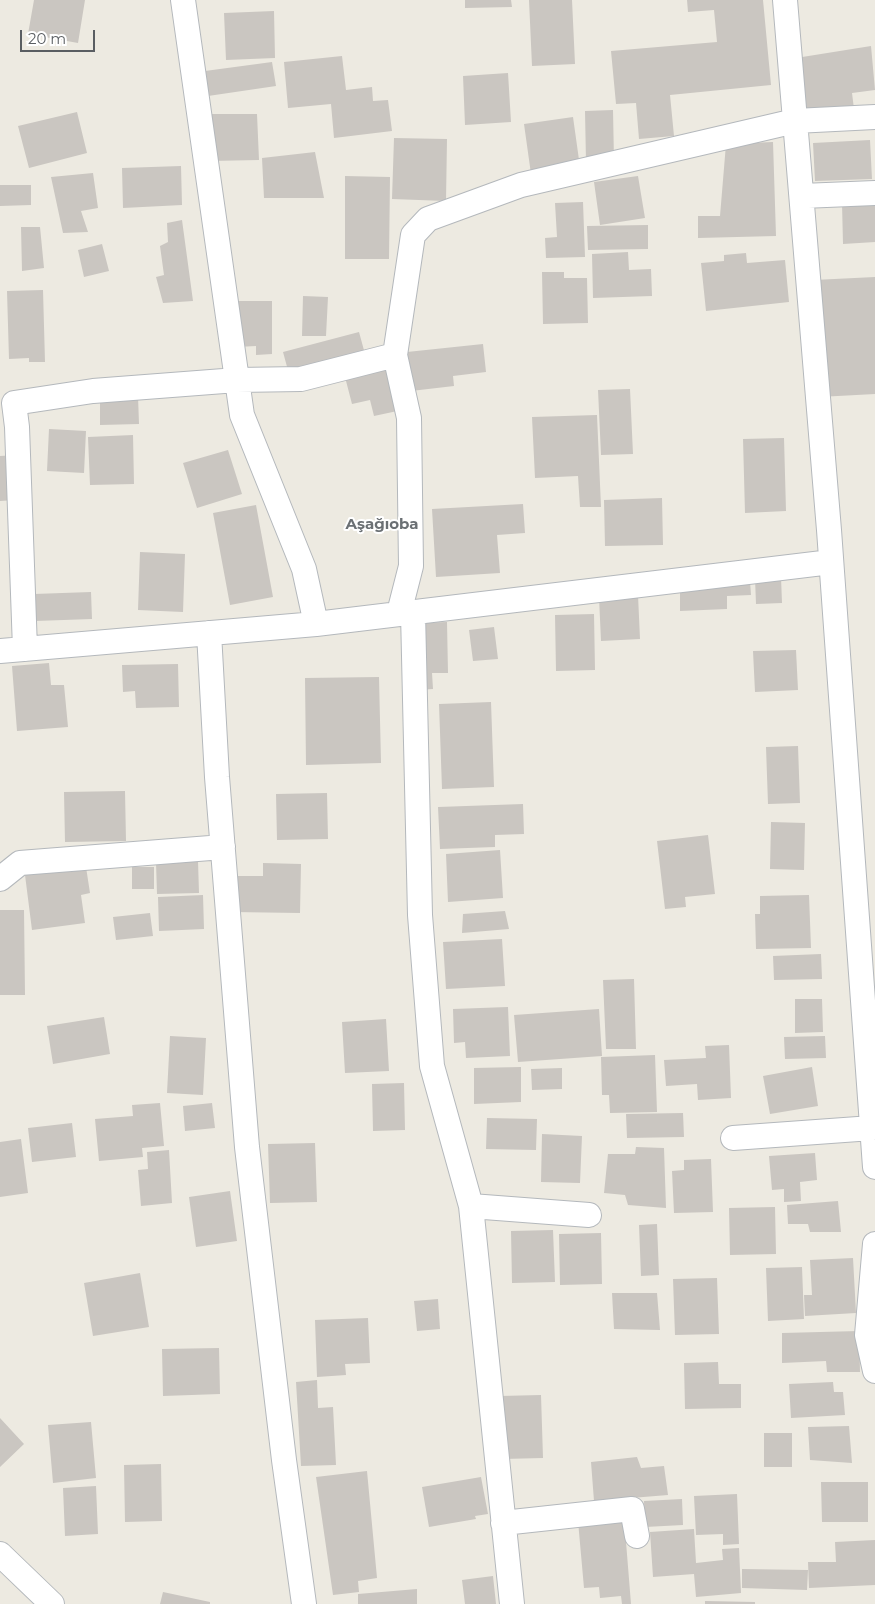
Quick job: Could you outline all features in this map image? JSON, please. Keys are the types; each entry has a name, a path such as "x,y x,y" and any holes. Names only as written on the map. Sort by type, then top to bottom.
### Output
{"street":[{"path":"182,0 242,416 304,569 316,624"},
{"path":"785,0 831,562 875,1167"},
{"path":"414,613 400,609 411,566 410,418 395,355 413,235 428,219 521,185 795,121 875,117"},
{"path":"802,196 875,193"},
{"path":"25,649 17,427 14,404 93,391 237,380 301,379 395,355"},
{"path":"0,651 316,624 831,562"},
{"path":"414,613 420,915 432,1066 471,1206 502,1523 512,1604"},
{"path":"210,633 222,847 247,1147 284,1460 304,1604"},
{"path":"0,879 20,863 222,847"},
{"path":"733,1138 872,1128"},
{"path":"471,1206 589,1216"},
{"path":"875,1244 867,1335 875,1371"},
{"path":"502,1523 632,1509 636,1536"},
{"path":"0,1554 52,1604"}],"building":[{"path":"34,0 85,0 78,43 28,34"},
{"path":"465,0 511,0 512,7 465,8"},
{"path":"529,0 572,0 575,64 532,66"},
{"path":"687,0 763,0 771,85 670,95 674,136 639,139 636,103 616,104 611,51 717,42 714,10 688,12"},
{"path":"274,11 275,58 226,60 224,13"},
{"path":"871,46 875,90 852,93 854,109 805,116 796,58"},
{"path":"342,56 346,90 372,87 373,101 388,100 392,131 334,138 331,104 288,108 284,62"},
{"path":"272,62 276,86 208,96 205,71"},
{"path":"508,73 511,122 465,125 463,76"},
{"path":"613,110 614,161 586,162 585,111"},
{"path":"77,112 87,153 29,168 18,126"},
{"path":"209,114 257,114 259,160 210,161"},
{"path":"573,117 580,167 531,174 524,124"},
{"path":"394,138 447,139 446,201 392,199"},
{"path":"870,140 872,179 815,181 813,143"},
{"path":"773,142 776,236 698,238 698,216 720,216 726,144"},
{"path":"315,152 324,198 264,198 262,158"},
{"path":"181,166 182,205 123,208 122,168"},
{"path":"93,173 98,208 81,211 88,232 63,233 51,177"},
{"path":"345,176 390,177 389,259 345,259"},
{"path":"638,176 645,218 600,225 594,182"},
{"path":"0,185 31,185 31,205 0,206"},
{"path":"875,201 875,242 843,244 842,203"},
{"path":"583,202 585,257 546,258 545,238 557,237 555,203"},
{"path":"182,220 193,301 163,303 156,277 164,275 160,246 168,242 167,223"},
{"path":"648,225 648,249 588,250 587,226"},
{"path":"21,227 40,227 44,268 22,271"},
{"path":"102,244 109,271 84,277 78,250"},
{"path":"628,252 629,270 651,269 652,296 593,298 592,254"},
{"path":"746,253 747,263 785,260 789,302 706,311 701,263 724,261 724,255"},
{"path":"542,272 564,272 564,278 587,278 588,323 543,324"},
{"path":"875,277 875,394 819,397 814,280"},
{"path":"43,290 45,362 29,362 29,358 9,359 7,291"},
{"path":"303,296 328,297 326,336 302,336"},
{"path":"237,301 272,301 272,354 256,355 256,346 237,347"},
{"path":"359,332 365,354 289,374 283,352"},
{"path":"483,344 486,372 453,376 454,386 411,391 407,352"},
{"path":"392,366 402,410 374,416 370,400 352,404 345,377"},
{"path":"630,389 633,454 601,455 598,390"},
{"path":"138,396 139,424 100,425 100,397"},
{"path":"597,415 601,507 580,507 578,476 535,478 532,417"},
{"path":"49,429 86,431 84,473 47,471"},
{"path":"133,435 134,484 90,485 88,437"},
{"path":"784,438 786,511 745,513 743,439"},
{"path":"228,450 242,494 197,508 183,463"},
{"path":"16,455 16,500 0,501 0,456"},
{"path":"662,498 663,545 605,546 604,500"},
{"path":"523,504 525,533 497,535 500,573 436,577 432,509"},
{"path":"256,505 273,597 230,605 213,513"},
{"path":"140,552 185,554 183,612 138,610"},
{"path":"781,577 782,603 756,604 755,578"},
{"path":"750,581 751,595 727,596 727,609 680,611 680,583"},
{"path":"91,592 92,619 35,621 34,594"},
{"path":"638,595 640,639 601,641 599,597"},
{"path":"594,614 595,670 556,671 555,615"},
{"path":"447,622 448,673 432,673 433,689 418,690 416,623"},
{"path":"494,627 498,659 473,661 469,630"},
{"path":"796,650 798,690 755,692 753,651"},
{"path":"49,663 51,685 64,685 68,727 17,731 12,666"},
{"path":"178,664 179,707 136,708 135,691 123,692 122,665"},
{"path":"379,677 381,763 306,765 305,678"},
{"path":"491,702 494,787 442,789 439,704"},
{"path":"798,746 800,803 768,804 766,747"},
{"path":"125,791 126,841 65,842 64,792"},
{"path":"327,793 328,839 277,840 276,794"},
{"path":"523,804 524,834 495,835 495,847 440,849 438,807"},
{"path":"771,822 805,823 804,870 770,869"},
{"path":"708,835 715,894 685,897 686,907 665,909 657,841"},
{"path":"500,850 503,898 448,902 446,854"},
{"path":"198,861 199,893 157,894 156,862"},
{"path":"263,863 301,864 300,913 232,912 231,876 263,876"},
{"path":"86,867 90,893 81,895 85,923 32,930 25,875"},
{"path":"132,867 154,867 154,889 132,889"},
{"path":"203,895 204,929 159,931 158,897"},
{"path":"809,895 811,948 756,949 755,914 760,914 760,896"},
{"path":"0,910 24,910 25,995 0,995"},
{"path":"505,911 509,929 462,933 463,914"},
{"path":"150,913 153,936 116,940 113,917"},
{"path":"502,939 505,986 446,989 443,942"},
{"path":"821,954 822,979 774,980 773,956"},
{"path":"634,979 636,1049 606,1049 603,980"},
{"path":"795,999 822,999 823,1032 795,1033"},
{"path":"508,1007 510,1056 466,1058 465,1042 454,1043 453,1009"},
{"path":"599,1009 602,1056 518,1062 514,1015"},
{"path":"104,1017 110,1054 53,1064 47,1026"},
{"path":"386,1019 389,1071 345,1073 342,1022"},
{"path":"170,1036 206,1038 203,1095 167,1093"},
{"path":"825,1036 826,1058 785,1059 784,1037"},
{"path":"729,1045 731,1098 698,1100 697,1084 666,1086 664,1060 706,1058 705,1046"},
{"path":"655,1055 657,1112 610,1113 609,1095 602,1095 601,1057"},
{"path":"521,1067 521,1102 474,1104 474,1068"},
{"path":"812,1067 818,1106 770,1114 763,1076"},
{"path":"562,1068 562,1089 532,1090 531,1069"},
{"path":"404,1083 405,1130 373,1131 372,1084"},
{"path":"160,1103 164,1146 142,1148 143,1157 99,1161 95,1119 133,1116 132,1105"},
{"path":"212,1103 215,1128 185,1131 183,1106"},
{"path":"683,1113 684,1137 627,1138 626,1114"},
{"path":"487,1118 537,1119 536,1150 486,1149"},
{"path":"72,1123 76,1157 32,1162 28,1128"},
{"path":"542,1134 582,1136 580,1183 541,1182"},
{"path":"21,1139 28,1193 0,1197 0,1142"},
{"path":"315,1143 317,1202 270,1203 268,1144"},
{"path":"636,1147 664,1148 666,1208 628,1205 625,1195 604,1193 608,1154 635,1154"},
{"path":"169,1150 172,1203 141,1206 138,1170 148,1169 147,1152"},
{"path":"815,1153 817,1180 800,1182 801,1201 784,1202 784,1189 772,1190 769,1156"},
{"path":"711,1159 713,1212 674,1213 672,1171 684,1170 684,1160"},
{"path":"230,1191 237,1241 196,1247 189,1197"},
{"path":"838,1201 841,1232 810,1232 808,1224 788,1224 787,1205"},
{"path":"775,1207 776,1254 730,1255 729,1208"},
{"path":"657,1224 659,1275 641,1276 639,1225"},
{"path":"553,1230 555,1282 512,1283 511,1231"},
{"path":"601,1233 602,1284 560,1285 559,1234"},
{"path":"853,1258 856,1313 805,1316 804,1295 812,1295 810,1260"},
{"path":"802,1267 804,1319 768,1321 766,1268"},
{"path":"140,1273 149,1327 93,1336 84,1283"},
{"path":"717,1278 719,1334 675,1335 673,1279"},
{"path":"612,1293 657,1293 660,1330 614,1329"},
{"path":"438,1299 440,1329 417,1331 414,1301"},
{"path":"368,1318 370,1363 345,1364 346,1375 317,1377 315,1320"},
{"path":"859,1331 860,1372 827,1372 826,1361 782,1363 782,1333"},
{"path":"219,1348 220,1394 163,1396 162,1349"},
{"path":"718,1362 719,1384 741,1384 741,1408 685,1409 684,1363"},
{"path":"317,1380 318,1408 333,1407 336,1465 301,1466 296,1382"},
{"path":"833,1382 834,1392 843,1392 845,1415 791,1418 789,1384"},
{"path":"541,1395 543,1458 503,1459 500,1396"},
{"path":"0,1418 24,1444 0,1467"},
{"path":"91,1422 96,1478 53,1483 48,1425"},
{"path":"849,1426 852,1463 810,1460 808,1427"},
{"path":"764,1433 792,1433 792,1467 764,1467"},
{"path":"637,1457 641,1468 664,1466 668,1495 594,1501 591,1462"},
{"path":"161,1464 162,1521 125,1522 124,1465"},
{"path":"367,1471 377,1578 358,1581 359,1592 333,1595 316,1477"},
{"path":"481,1477 488,1514 475,1516 476,1519 429,1527 422,1487"},
{"path":"821,1482 868,1482 868,1522 822,1522"},
{"path":"96,1486 98,1534 65,1536 63,1488"},
{"path":"737,1494 739,1544 723,1545 723,1534 696,1535 694,1496"},
{"path":"682,1499 683,1525 645,1527 644,1501"},
{"path":"624,1517 631,1604 622,1604 621,1596 600,1598 599,1587 584,1588 578,1521"},
{"path":"694,1529 696,1563 723,1560 722,1549 739,1548 741,1593 696,1597 694,1574 653,1577 650,1532"},
{"path":"875,1540 875,1585 809,1588 808,1562 836,1562 835,1542"},
{"path":"742,1569 808,1570 807,1590 742,1588"},
{"path":"493,1576 496,1604 465,1604 462,1580"},
{"path":"417,1589 417,1604 358,1604 358,1594"},
{"path":"163,1592 210,1602 210,1604 160,1604"},
{"path":"705,1601 755,1602 755,1604 705,1604"}],"district":[{"name":"Aşağıoba","path":"382,525"}]}
